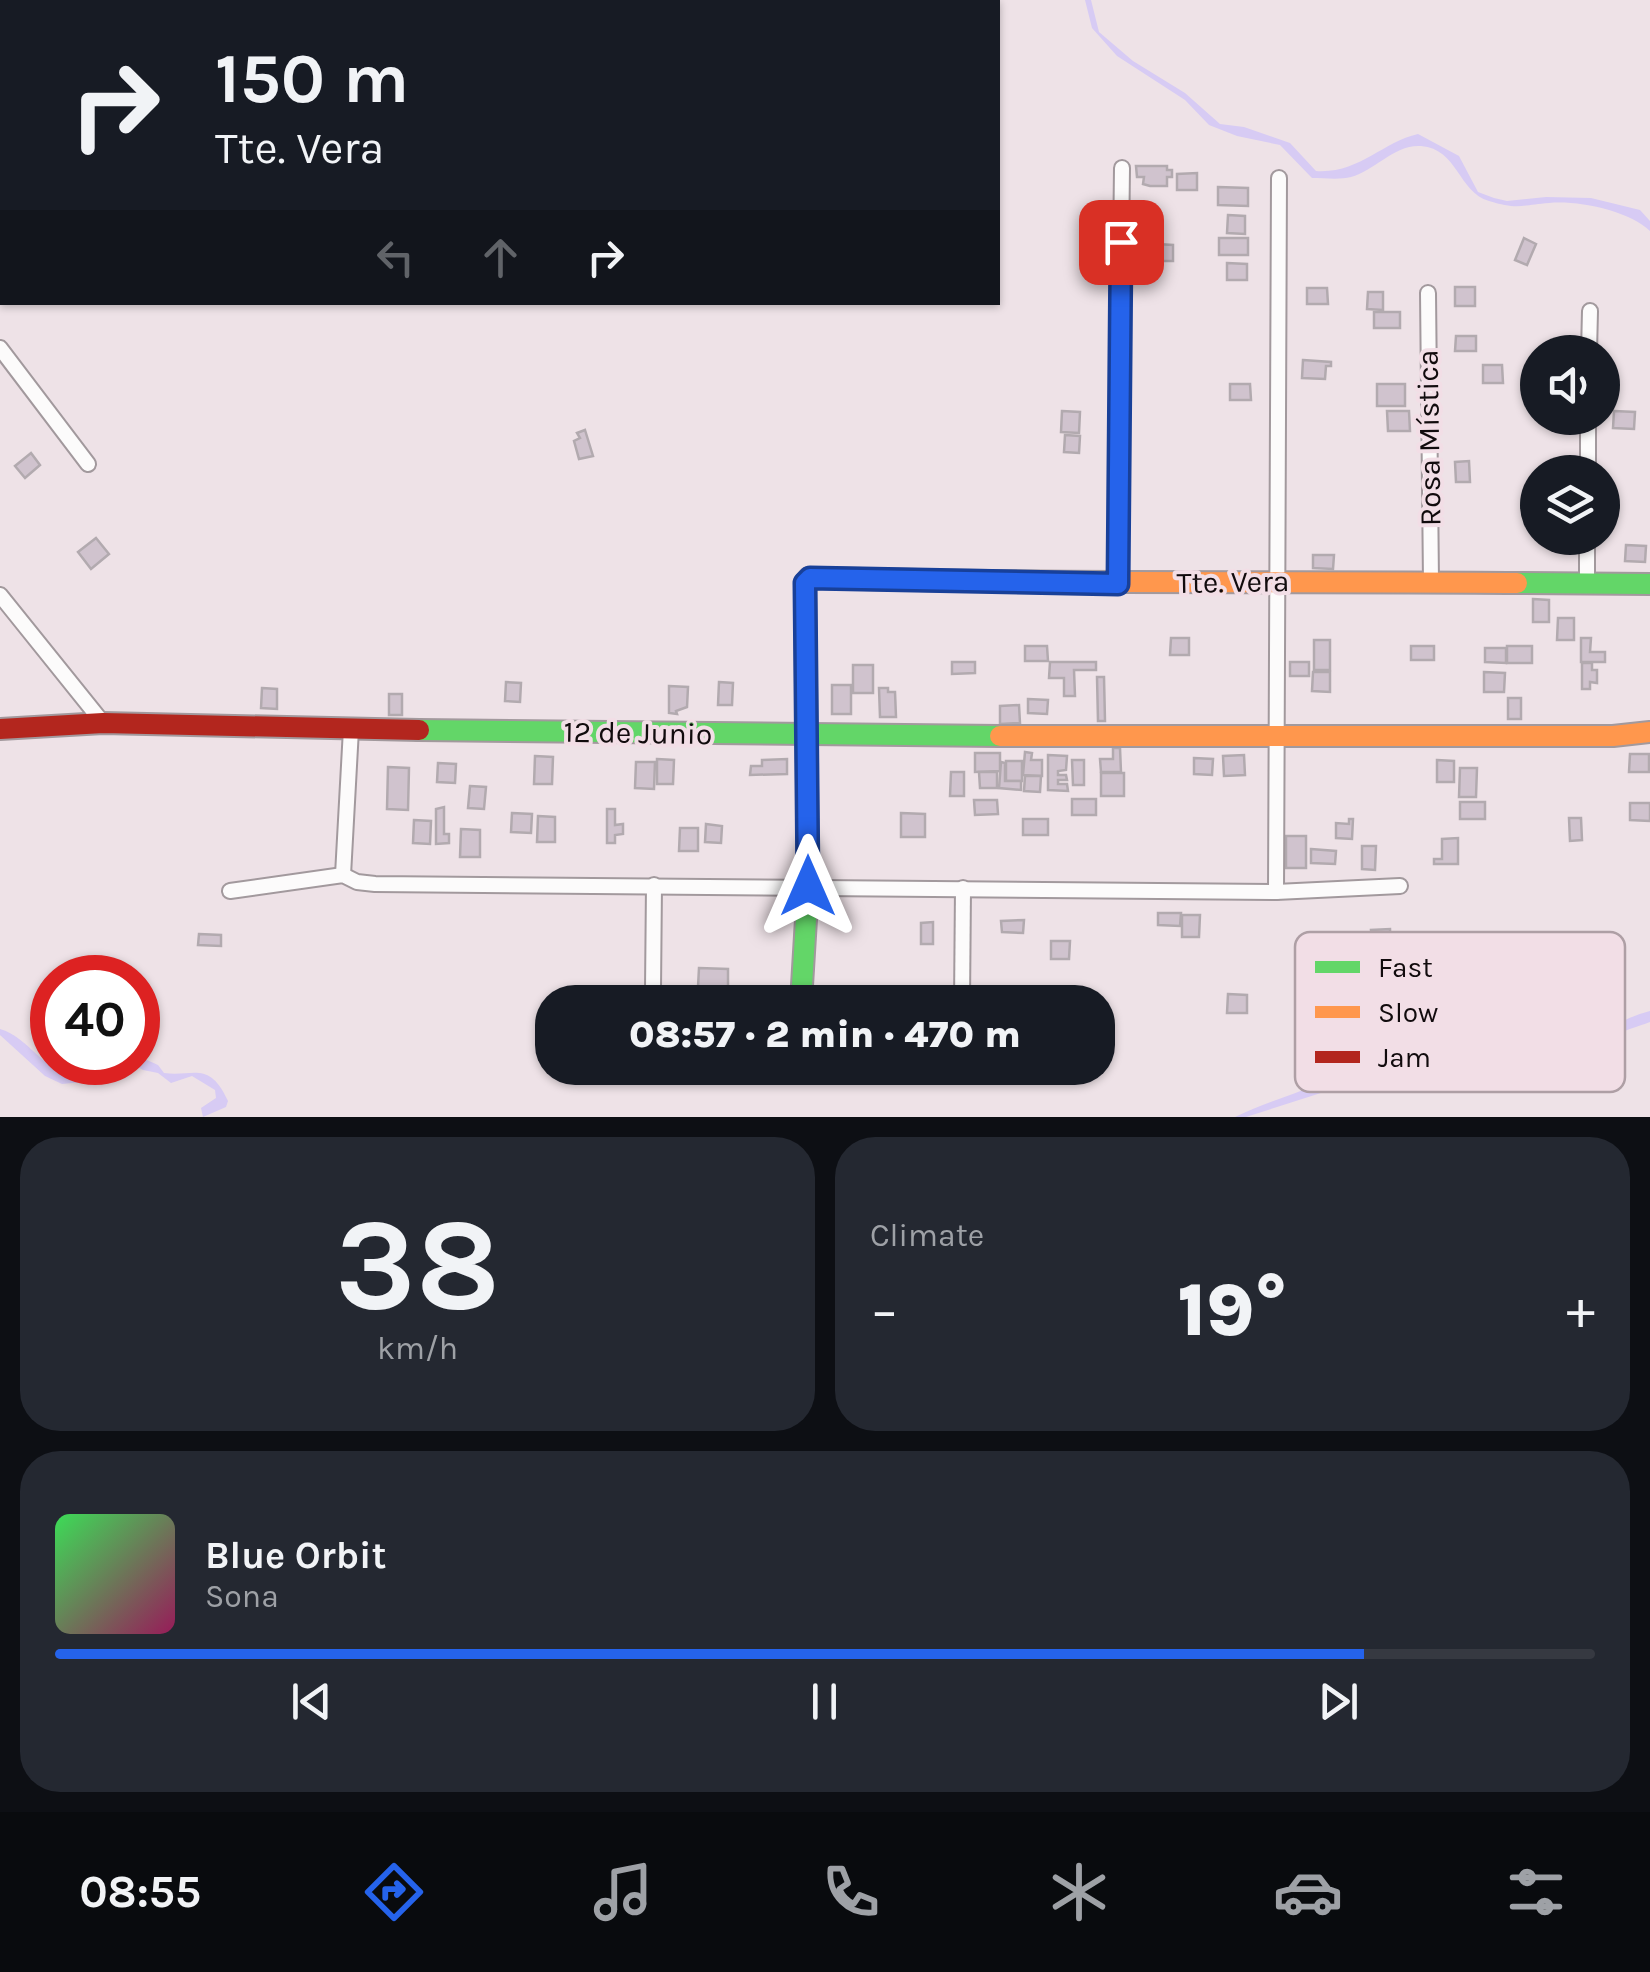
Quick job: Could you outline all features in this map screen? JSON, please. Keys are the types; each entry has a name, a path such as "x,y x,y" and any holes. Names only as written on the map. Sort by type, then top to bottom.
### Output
{"street":[{"path":"1118,584 1122,168"},
{"path":"1276,892 1278,178"},
{"name":"Rosa Mística","path":"1428,294 1430,582"},
{"path":"1589,335 1590,312"},
{"path":"0,348 88,464"},
{"path":"1586,580 1587,555"},
{"name":"Tte. Vera","path":"807,735 805,583 816,577 1118,584 1586,580 1650,584"},
{"path":"0,595 104,722"},
{"name":"12 de Junio","path":"0,729 104,722 807,735 1276,738 1613,736 1650,732"},
{"path":"343,875 351,729"},
{"path":"803,985 808,886 807,735"},
{"path":"230,891 343,875 374,884 1276,892 1400,886"},
{"path":"653,985 654,885"},
{"path":"962,985 963,888"}],"shaded area":[{"path":"1085,0 1091,0 1099,32 1133,61 1185,93 1220,124 1244,127 1290,143 1316,171 1345,168 1418,134 1459,156 1478,192 1507,201 1591,198 1640,210 1650,221 1650,231 1630,218 1588,205 1513,206 1489,201 1470,189 1443,155 1421,146 1402,149 1351,177 1312,178 1280,145 1209,125 1185,100 1117,56 1092,28"},
{"path":"1650,1011 1650,1022 1625,1031 1625,1020"},
{"path":"0,1029 30,1048 30,1062 0,1035"},
{"path":"160,1068 164,1073 207,1075 221,1088 228,1101 226,1107 203,1117 201,1108 216,1098 215,1090 192,1076 171,1083 160,1075"},
{"path":"1298,1092 1324,1092 1235,1117"}],"building":[{"path":"1136,166 1167,166 1172,177 1167,177 1167,186 1143,184 1144,177 1137,177"},
{"path":"1197,173 1197,190 1177,190 1177,174"},
{"path":"1218,187 1248,188 1248,206 1218,205"},
{"path":"1228,215 1245,216 1245,234 1227,233"},
{"path":"1219,238 1248,238 1248,255 1219,255"},
{"path":"1524,238 1536,244 1527,265 1515,260"},
{"path":"1157,244 1173,245 1173,261 1157,261"},
{"path":"1227,263 1247,264 1247,280 1227,280"},
{"path":"1455,287 1475,287 1475,306 1455,306"},
{"path":"1307,288 1327,288 1328,304 1307,304"},
{"path":"1368,292 1383,292 1383,310 1367,309"},
{"path":"1374,312 1400,312 1400,328 1374,328"},
{"path":"1456,336 1476,336 1476,351 1455,351"},
{"path":"1303,360 1331,362 1331,366 1326,366 1325,379 1302,378"},
{"path":"1483,365 1502,365 1503,383 1483,383"},
{"path":"1230,384 1250,384 1251,400 1230,400"},
{"path":"1377,384 1405,384 1405,406 1377,406"},
{"path":"1062,411 1080,412 1079,433 1061,432"},
{"path":"1387,411 1409,411 1410,431 1388,431"},
{"path":"1620,411 1635,412 1634,429 1620,428"},
{"path":"585,430 593,456 579,459 574,441 580,438 577,433"},
{"path":"1065,435 1080,436 1079,453 1064,452"},
{"path":"31,453 40,465 25,478 15,466"},
{"path":"1469,461 1470,482 1456,482 1455,462"},
{"path":"96,538 109,554 91,569 78,552"},
{"path":"1626,545 1646,546 1645,562 1625,561"},
{"path":"1313,555 1334,555 1333,569 1313,568"},
{"path":"1533,599 1549,600 1549,622 1533,622"},
{"path":"1558,618 1574,618 1574,640 1557,640"},
{"path":"1171,638 1189,638 1189,655 1170,655"},
{"path":"1581,638 1591,638 1590,652 1605,652 1605,662 1581,662"},
{"path":"1314,640 1330,640 1330,670 1314,670"},
{"path":"1025,646 1047,646 1048,661 1025,661"},
{"path":"1411,646 1434,646 1434,660 1411,660"},
{"path":"1507,646 1532,646 1532,663 1507,663"},
{"path":"1485,648 1506,648 1506,663 1485,662"},
{"path":"952,662 975,662 975,673 952,674"},
{"path":"1050,662 1096,662 1096,670 1074,670 1075,696 1064,696 1064,678 1049,678"},
{"path":"1290,662 1309,662 1309,676 1290,676"},
{"path":"1582,663 1592,663 1592,670 1597,670 1597,683 1590,682 1590,689 1582,689"},
{"path":"853,665 873,665 873,693 853,693"},
{"path":"1313,672 1330,672 1330,692 1312,691"},
{"path":"1484,672 1505,673 1504,692 1484,692"},
{"path":"1097,677 1104,677 1105,721 1098,721"},
{"path":"506,682 521,683 520,702 505,701"},
{"path":"719,682 733,683 732,705 718,705"},
{"path":"832,685 851,685 851,714 832,714"},
{"path":"669,686 688,687 687,707 676,711 677,714 669,713"},
{"path":"262,688 277,689 277,709 261,708"},
{"path":"879,688 895,692 896,717 880,717"},
{"path":"389,694 402,694 402,715 389,715"},
{"path":"1508,698 1521,698 1521,719 1508,719"},
{"path":"1028,699 1048,700 1047,714 1028,713"},
{"path":"1019,705 1020,723 1000,724 1000,706"},
{"path":"1113,748 1120,748 1121,772 1101,772 1100,759 1113,759"},
{"path":"1025,752 1032,753 1031,760 1042,760 1042,776 1023,775"},
{"path":"975,753 1000,753 1000,771 975,772"},
{"path":"1630,754 1649,754 1649,772 1629,772"},
{"path":"1048,755 1067,756 1066,770 1058,771 1058,775 1066,775 1067,780 1058,780 1058,784 1067,784 1068,791 1048,790"},
{"path":"1244,755 1245,775 1224,776 1223,756"},
{"path":"535,756 553,757 552,784 534,784"},
{"path":"1194,758 1213,759 1212,775 1194,774"},
{"path":"657,759 674,760 673,784 657,784"},
{"path":"787,759 787,774 750,775 751,766 762,766 762,760"},
{"path":"1072,760 1084,760 1084,785 1073,785"},
{"path":"1437,760 1454,761 1454,782 1437,782"},
{"path":"1006,761 1022,761 1022,781 1006,781"},
{"path":"636,762 655,762 654,789 635,788"},
{"path":"1001,762 1005,763 1005,781 1021,781 1021,790 999,788"},
{"path":"438,763 456,764 455,783 437,782"},
{"path":"388,767 409,768 408,810 387,809"},
{"path":"1460,768 1477,768 1476,797 1459,797"},
{"path":"951,772 964,772 964,796 950,796"},
{"path":"979,772 997,772 997,788 980,788"},
{"path":"1101,773 1124,773 1124,796 1101,796"},
{"path":"1025,776 1041,776 1040,792 1024,791"},
{"path":"470,786 486,787 484,809 468,808"},
{"path":"1072,799 1096,799 1096,815 1072,815"},
{"path":"974,800 997,800 998,814 975,815"},
{"path":"1460,802 1485,802 1485,819 1460,819"},
{"path":"1630,803 1650,803 1650,821 1630,820"},
{"path":"444,807 444,834 449,834 449,843 436,844 436,809"},
{"path":"607,809 615,809 615,825 623,824 623,834 615,835 615,843 607,843"},
{"path":"512,813 532,814 531,833 511,832"},
{"path":"901,813 925,814 925,837 901,837"},
{"path":"538,816 555,817 555,842 537,842"},
{"path":"1569,818 1581,818 1582,840 1570,841"},
{"path":"1023,819 1048,819 1048,835 1023,835"},
{"path":"1349,819 1353,819 1352,839 1336,838 1336,823 1349,824"},
{"path":"414,820 431,821 430,844 413,843"},
{"path":"706,824 722,826 721,843 705,842"},
{"path":"680,828 698,828 698,851 679,851"},
{"path":"461,829 480,830 480,857 460,857"},
{"path":"1286,836 1306,836 1306,868 1286,868"},
{"path":"1458,838 1458,864 1434,864 1434,859 1442,859 1442,839"},
{"path":"1362,846 1376,846 1375,870 1362,869"},
{"path":"1311,849 1336,851 1335,864 1311,863"},
{"path":"1158,913 1181,913 1180,926 1158,925"},
{"path":"1182,915 1200,915 1199,937 1182,937"},
{"path":"1024,920 1023,933 1002,932 1001,921"},
{"path":"933,922 933,944 921,944 921,923"},
{"path":"199,934 221,935 221,946 198,945"},
{"path":"1051,941 1070,941 1069,959 1051,959"},
{"path":"699,968 728,969 728,985 698,985"},
{"path":"1228,994 1247,995 1247,1013 1227,1013"}],"traffic: fast":[{"path":"802,985 808,886 805,583 809,578 918,580"},
{"path":"1517,583 1650,584"},
{"path":"419,730 1000,736"}],"traffic: slow":[{"path":"918,580 1517,583"},
{"path":"1000,736 1613,736 1650,732"}],"traffic: jam":[{"path":"0,729 103,723 419,730"}],"route":[{"path":"808,886 805,583 810,578 1118,584 1121,242"}]}
